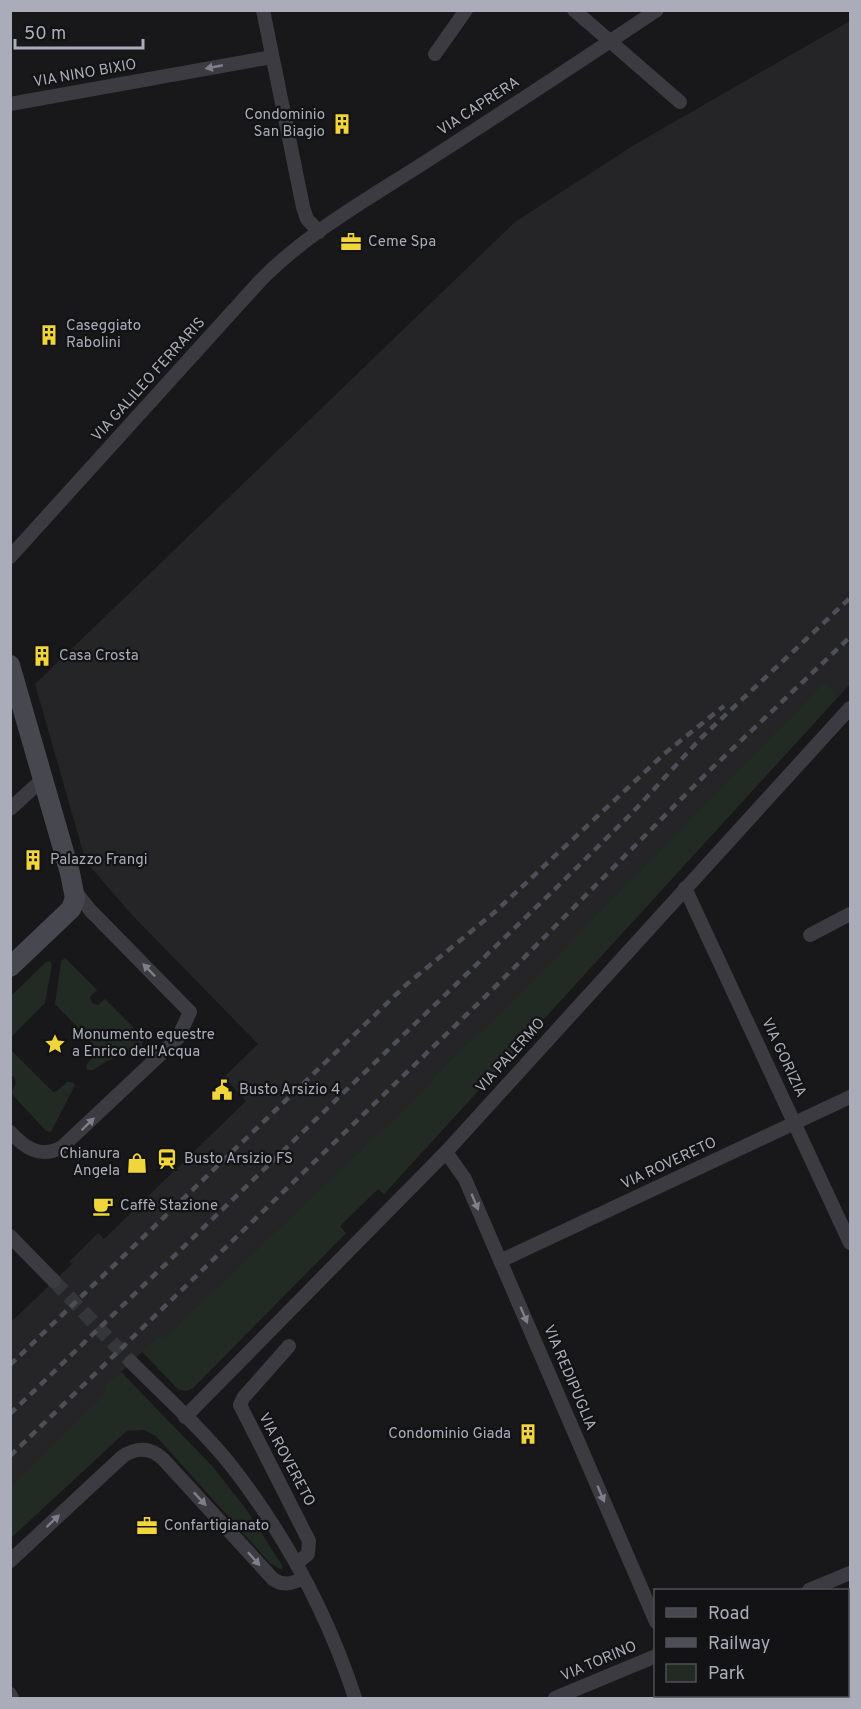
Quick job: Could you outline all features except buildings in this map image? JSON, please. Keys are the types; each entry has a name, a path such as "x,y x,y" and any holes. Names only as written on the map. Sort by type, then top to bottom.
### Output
{"street":[{"path":"263,10 303,207 307,219 319,232"},
{"path":"435,54 466,10"},
{"path":"574,10 680,102"},
{"name":"VIA CAPRERA","path":"319,232 657,10"},
{"name":"VIA NINO BIXIO","path":"10,104 272,57"},
{"name":"VIA GALILEO FERRARIS","path":"10,557 260,281 282,260 319,232"},
{"path":"10,665 75,891 75,898 70,909 10,967"},
{"name":"VIA PALERMO","path":"185,1417 446,1152 850,708"},
{"path":"10,808 43,779"},
{"name":"VIA GORIZIA","path":"686,888 850,1244"},
{"path":"10,1132 33,1150 50,1152 62,1147 178,1038 190,1012 90,910 75,891"},
{"path":"810,934 850,914"},
{"name":"VIA ROVERETO","path":"501,1262 850,1097"},
{"name":"VIA REDIPUGLIA","path":"446,1152 465,1179 654,1617"},
{"path":"10,1236 54,1281"},
{"name":"VIA ROVERETO","path":"289,1346 243,1398 240,1405 309,1541 308,1554 297,1563"},
{"path":"131,1362 233,1468 297,1563 332,1635 357,1698"},
{"path":"10,1561 122,1456 141,1449 152,1451 163,1459 273,1579 286,1584 304,1578"},
{"path":"811,1589 850,1573"},
{"name":"VIA TORINO","path":"555,1698 654,1657"},
{"path":"10,1694 12,1698"}],"shaded area":[{"path":"850,21 850,684 384,1194 378,1189 340,1226 346,1233 193,1388 186,1391 178,1389 142,1352 121,1372 154,1406 11,1538 11,1322 72,1264 69,1262 98,1233 104,1239 246,1101 224,1077 258,1044 132,915 86,862 35,684 515,222 634,145"},
{"path":"849,1616 850,1698 725,1697 849,1697"}],"green space":[{"path":"825,682 838,697 384,1194 378,1189 340,1226 346,1233 193,1388 186,1391 178,1389 142,1351 156,1338 165,1337 412,1102 459,1051 498,1016"},
{"path":"65,958 97,990 90,997 92,1003 98,1005 105,999 142,1036 143,1042 140,1049 107,1061 93,1070 87,1070 86,1065 96,1053 96,1047 55,1004 61,961"},
{"path":"50,961 52,965 45,1003 11,1037 11,996 46,962"},
{"path":"11,1050 53,1092 67,1082 75,1085 51,1132 46,1131 11,1093 16,1083 11,1075"},
{"path":"121,1372 213,1467 246,1509 282,1565 282,1570 270,1563 156,1436 144,1430 126,1431 11,1538 11,1485 101,1398 109,1382"}],"tunnel":[{"path":"54,1281 131,1362"}],"railway":[{"path":"10,1414 554,890 633,812 701,738 850,598"},
{"path":"10,1456 492,990 708,772 850,637"},
{"path":"10,1365 407,984 496,911 664,754 724,706"}],"place":[{"name":"Condominio San Biagio","path":"342,124"},
{"name":"Ceme Spa","path":"351,242"},
{"name":"Caseggiato Rabolini","path":"49,335"},
{"name":"Casa Crosta","path":"42,656"},
{"name":"Palazzo Frangi","path":"33,860"},
{"name":"Monumento equestre a Enrico dell'Acqua","path":"55,1044"},
{"name":"Busto Arsizio 4","path":"222,1090"},
{"name":"Busto Arsizio FS","path":"167,1159"},
{"name":"Chianura Angela","path":"137,1163"},
{"name":"Caffè Stazione","path":"103,1206"},
{"name":"Condominio Giada","path":"528,1434"},
{"name":"Confartigianato","path":"147,1526"}]}
